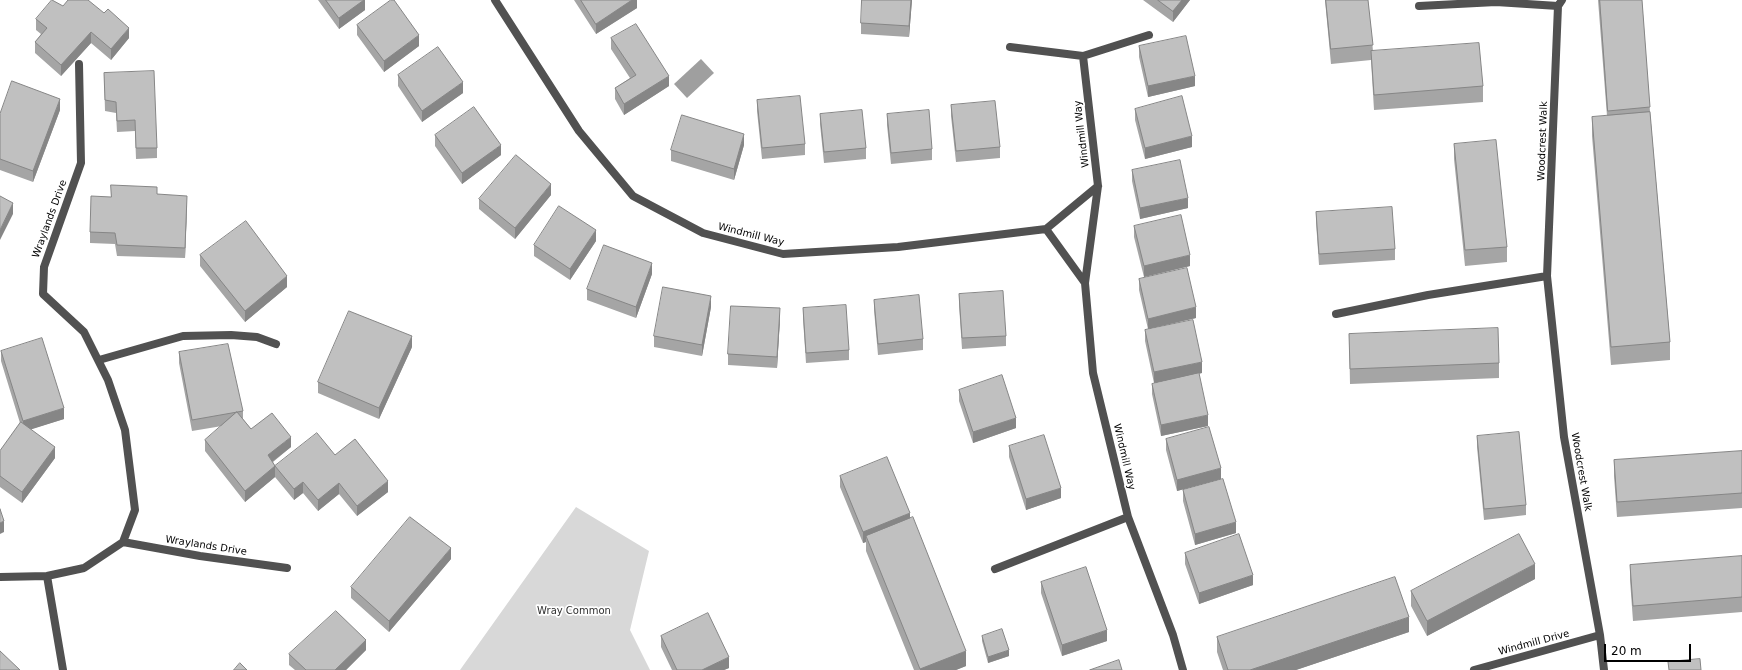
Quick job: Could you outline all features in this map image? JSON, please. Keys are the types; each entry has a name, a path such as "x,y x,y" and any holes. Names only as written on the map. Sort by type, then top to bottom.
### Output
{"street":[{"name":"Windmill Way","path":"495,0 579,131 633,196 703,233 783,254 898,247 1046,229"},
{"name":"Woodcrest Walk","path":"1419,6 1496,2 1560,3 1547,276 1564,437 1600,635 1604,670"},
{"path":"1010,47 1083,56 1149,35"},
{"name":"Windmill Way","path":"1083,56 1098,186 1085,283 1093,373 1128,517 1173,635 1183,670"},
{"name":"Wraylands Drive","path":"80,64 81,163 44,267 43,294 84,332 108,380 125,430 135,510 123,542 200,556 286,568"},
{"path":"1085,283 1046,229 1098,186"},
{"path":"1336,314 1428,295 1547,276"},
{"path":"99,360 182,336 231,335 257,337 276,344"},
{"path":"994,569 1128,517"},
{"path":"0,577 48,576 84,568 123,542"},
{"path":"48,576 63,670"},
{"name":"Windmill Drive","path":"1474,670 1600,635"}],"green space":[{"name":"Wray Common","path":"576,507 649,551 630,630 650,670 460,670"}],"shaded area":[{"path":"701,59 714,73 687,98 674,84"}],"building":[{"path":"52,0 63,6 68,0 88,0 104,13 108,9 129,28 111,49 91,32 61,65 35,42 47,28 36,19"},
{"path":"326,0 364,0 339,18"},
{"path":"391,0 394,0 419,35 384,61 357,25"},
{"path":"581,0 632,0 596,24"},
{"path":"862,0 911,0 909,26 861,23"},
{"path":"1158,0 1182,0 1173,11"},
{"path":"1326,0 1368,0 1373,45 1331,49"},
{"path":"1600,0 1642,0 1650,107 1608,111"},
{"path":"636,24 669,76 624,104 615,88 636,75 611,38"},
{"path":"1186,36 1195,76 1148,86 1139,46"},
{"path":"1479,43 1483,86 1374,95 1371,51"},
{"path":"438,47 463,82 422,111 398,75"},
{"path":"154,71 157,148 136,148 135,120 117,121 116,102 105,100 104,73"},
{"path":"12,81 60,99 33,171 0,159 0,114"},
{"path":"800,96 805,144 762,148 757,100"},
{"path":"1182,96 1192,136 1145,148 1135,109"},
{"path":"995,101 1000,147 956,151 951,105"},
{"path":"474,107 501,145 462,173 435,135"},
{"path":"862,110 866,148 824,152 820,114"},
{"path":"929,110 932,149 891,153 887,114"},
{"path":"1650,112 1670,342 1611,347 1592,117"},
{"path":"682,115 744,134 734,169 671,150"},
{"path":"1496,140 1507,247 1465,250 1454,144"},
{"path":"516,155 551,184 515,228 479,199"},
{"path":"1180,160 1188,198 1140,208 1132,170"},
{"path":"111,185 157,187 157,194 187,196 185,248 117,245 115,233 90,232 91,196 111,197"},
{"path":"0,196 13,203 0,230"},
{"path":"559,206 596,230 570,269 534,245"},
{"path":"1392,207 1395,249 1319,254 1316,212"},
{"path":"1181,215 1190,255 1144,266 1134,226"},
{"path":"246,221 287,276 245,311 200,255"},
{"path":"604,245 652,263 636,307 587,289"},
{"path":"1187,268 1196,307 1148,319 1139,279"},
{"path":"663,287 711,296 702,345 654,336"},
{"path":"1003,291 1006,336 962,338 959,294"},
{"path":"919,295 923,339 878,344 874,300"},
{"path":"846,305 849,350 806,353 803,308"},
{"path":"731,306 780,308 777,357 728,354"},
{"path":"349,311 412,336 379,408 318,382"},
{"path":"1193,320 1202,362 1154,372 1145,330"},
{"path":"1498,328 1499,363 1350,369 1349,334"},
{"path":"42,338 64,408 23,421 1,351"},
{"path":"228,344 243,411 192,420 179,352"},
{"path":"1199,373 1208,415 1161,425 1152,384"},
{"path":"1002,375 1016,418 973,432 959,390"},
{"path":"237,412 251,429 272,413 291,437 268,455 275,466 245,491 205,440"},
{"path":"21,422 55,447 22,492 0,476 0,451"},
{"path":"1209,427 1221,468 1177,480 1166,439"},
{"path":"1519,432 1526,505 1484,509 1477,436"},
{"path":"317,433 335,455 355,439 388,481 357,506 339,483 318,500 303,482 294,489 275,466"},
{"path":"1044,435 1061,488 1026,499 1009,446"},
{"path":"1742,451 1742,493 1617,502 1614,460"},
{"path":"887,457 910,513 863,532 840,476"},
{"path":"1223,479 1236,522 1195,534 1183,490"},
{"path":"0,509 4,521 0,523"},
{"path":"410,517 451,548 389,621 351,587"},
{"path":"913,517 966,651 920,669 866,536"},
{"path":"1239,534 1253,575 1199,593 1185,553"},
{"path":"1519,534 1535,564 1427,621 1411,591"},
{"path":"1742,556 1742,597 1633,606 1630,565"},
{"path":"1086,567 1107,630 1062,645 1041,582"},
{"path":"1395,577 1409,617 1250,670 1228,670 1217,637"},
{"path":"336,611 366,640 335,670 306,670 289,654"},
{"path":"708,613 729,657 702,670 677,670 661,636"},
{"path":"1002,629 1009,650 988,657 982,636"},
{"path":"0,651 20,670 0,670"},
{"path":"1700,659 1701,670 1669,670 1668,662"},
{"path":"1119,660 1122,670 1090,670"},
{"path":"240,663 247,670 234,670"}]}
